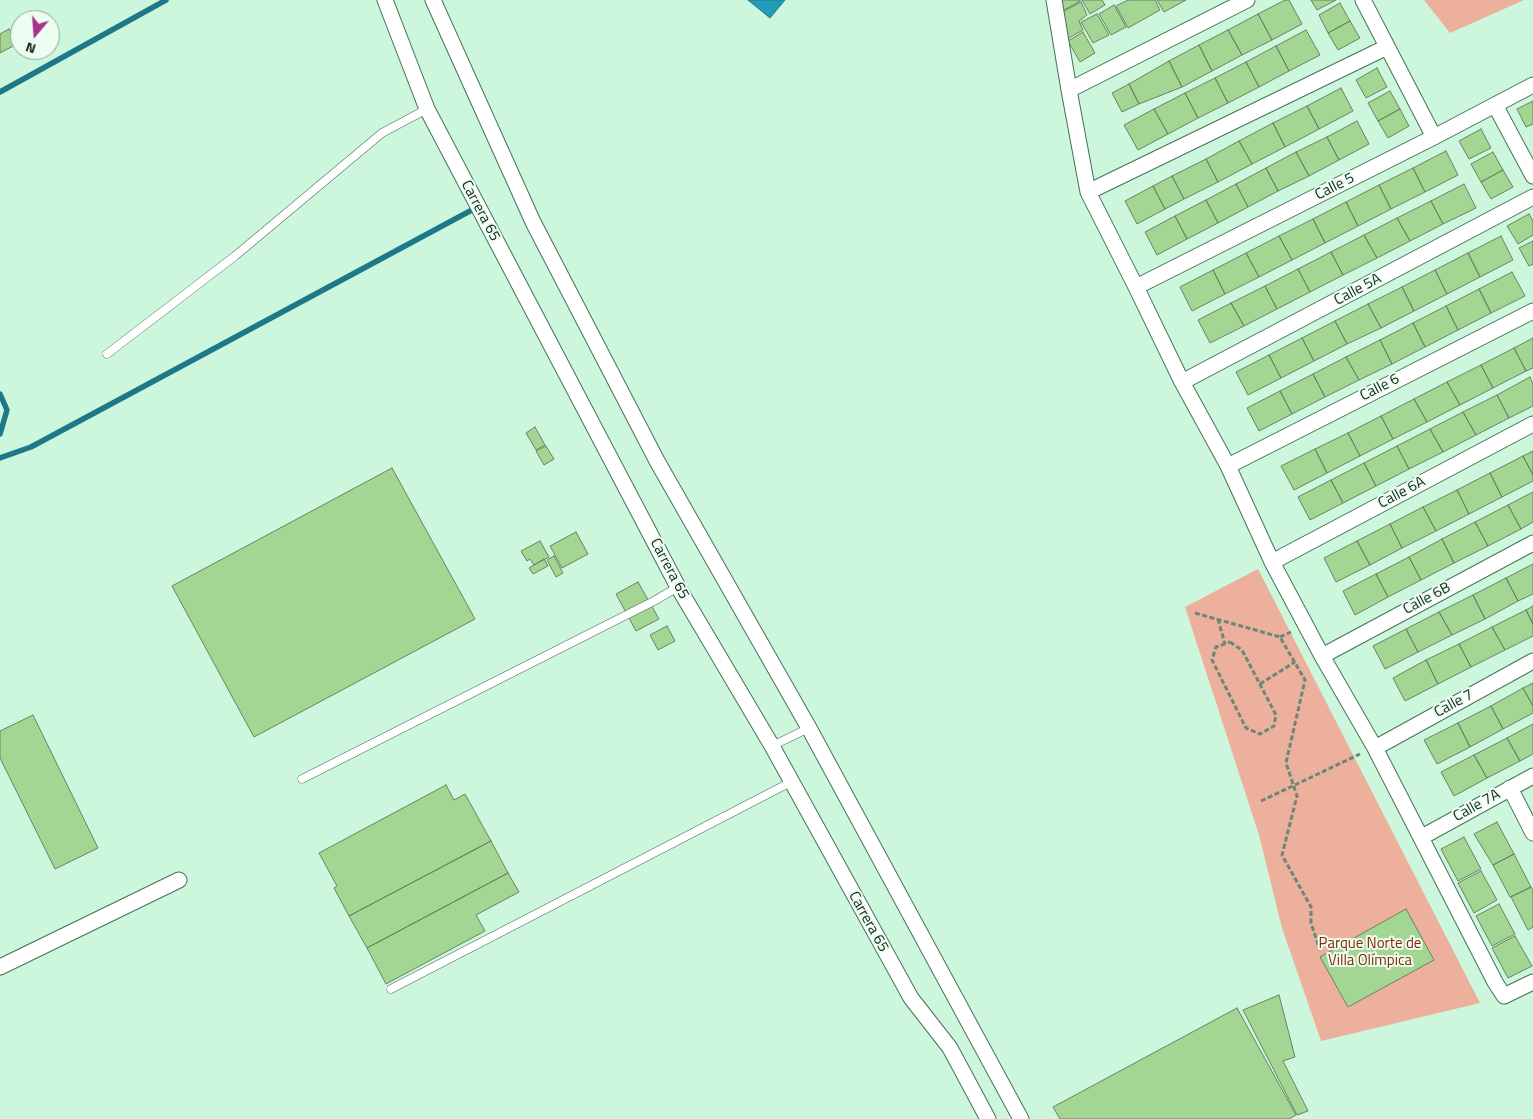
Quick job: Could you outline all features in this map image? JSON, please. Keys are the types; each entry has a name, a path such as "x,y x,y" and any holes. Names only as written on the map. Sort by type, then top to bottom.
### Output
{"street":[{"name":"Carrera 65","path":"385,0 427,109 678,587 772,746 911,998 950,1048 988,1119"},
{"path":"433,0 533,222 656,461 809,728 1021,1119"},
{"path":"1054,0 1088,192 1182,382 1228,466 1272,562 1322,656 1375,748 1495,982 1504,996 1533,982"},
{"path":"1069,90 1247,0"},
{"path":"1363,0 1434,137"},
{"path":"1088,192 1387,46"},
{"name":"Calle 5","path":"1136,287 1533,85"},
{"path":"1496,105 1533,176"},
{"name":"Calle 5A","path":"1182,382 1533,197"},
{"name":"Calle 6","path":"1228,466 1533,311"},
{"name":"Calle 6A","path":"1272,562 1533,424"},
{"name":"Calle 6B","path":"1322,656 1533,543"},
{"name":"Calle 7","path":"1375,748 1533,661"},
{"name":"Calle 7A","path":"1422,837 1533,776"},
{"path":"1510,788 1533,833"},
{"path":"0,967 179,880"}],"lane":[{"path":"107,354 235,256 382,134 427,109"},
{"path":"302,779 654,601 678,587"},
{"path":"772,746 809,728"},
{"path":"391,989 791,782"}],"path":[{"path":"1196,613 1280,637 1305,680 1286,763 1297,796 1282,855 1311,907 1311,923 1320,950"},
{"path":"1218,619 1225,644"},
{"path":"1230,642 1242,650 1276,715 1274,726 1260,734 1246,728 1212,660 1216,647 1225,644 1230,642"},
{"path":"1260,684 1295,662"},
{"path":"1261,801 1375,748"}],"green space":[{"path":"1424,0 1524,0 1450,33"},
{"name":"Parque Norte de Villa Olímpica","path":"1258,569 1480,1003 1321,1041 1282,928 1259,835 1185,607"}],"water":[{"path":"748,0 785,0 770,18"}],"building":[{"path":"1060,0 1080,0 1080,1 1064,10"},
{"path":"1082,0 1102,0 1105,5 1090,14"},
{"path":"1128,0 1155,0 1160,10 1128,28 1116,6"},
{"path":"1157,0 1186,0 1164,12"},
{"path":"1285,0 1289,0 1302,24 1272,40 1258,14"},
{"path":"1311,0 1336,0 1317,10"},
{"path":"1081,2 1087,15 1079,21 1083,30 1065,40 1062,12"},
{"path":"1340,3 1350,21 1328,33 1319,15"},
{"path":"1114,5 1126,27 1111,35 1099,14"},
{"path":"1097,14 1109,35 1093,43 1081,22"},
{"path":"1258,14 1272,40 1242,55 1228,30"},
{"path":"1350,21 1360,38 1338,50 1328,33"},
{"path":"9,29 10,31 10,48 0,53 0,34"},
{"path":"1228,30 1242,55 1212,71 1199,45"},
{"path":"1306,30 1320,55 1289,71 1276,46"},
{"path":"1083,32 1095,53 1080,62 1068,41"},
{"path":"1199,45 1212,71 1182,87 1169,61"},
{"path":"1276,46 1289,71 1259,87 1246,62"},
{"path":"1169,61 1182,87 1139,104 1129,84"},
{"path":"1246,62 1259,87 1228,103 1215,78"},
{"path":"1377,68 1387,87 1366,98 1356,80"},
{"path":"1215,78 1228,103 1198,118 1185,93"},
{"path":"1129,84 1139,104 1122,112 1112,93"},
{"path":"1341,88 1353,111 1319,129 1307,106"},
{"path":"1390,91 1400,109 1378,121 1368,103"},
{"path":"1185,93 1198,118 1168,134 1154,109"},
{"path":"1533,101 1533,124 1526,127 1517,109"},
{"path":"1307,106 1319,129 1285,147 1273,123"},
{"path":"1154,109 1168,134 1138,150 1124,125"},
{"path":"1400,109 1409,126 1388,138 1378,121"},
{"path":"1357,121 1369,144 1339,160 1327,137"},
{"path":"1273,123 1285,147 1252,164 1239,141"},
{"path":"1481,129 1491,148 1469,159 1459,141"},
{"path":"1327,137 1339,160 1309,176 1296,152"},
{"path":"1239,141 1252,164 1218,182 1206,159"},
{"path":"1446,151 1458,175 1425,192 1413,168"},
{"path":"1296,152 1309,176 1278,191 1266,168"},
{"path":"1493,152 1503,170 1481,182 1471,164"},
{"path":"1206,159 1218,182 1184,199 1172,176"},
{"path":"1266,168 1278,191 1248,207 1236,184"},
{"path":"1413,168 1425,192 1391,209 1379,185"},
{"path":"1503,170 1513,187 1491,199 1481,182"},
{"path":"1172,176 1184,199 1165,209 1153,186"},
{"path":"1236,184 1248,207 1218,223 1206,200"},
{"path":"1464,184 1476,208 1443,224 1431,201"},
{"path":"1379,185 1391,209 1358,226 1346,202"},
{"path":"1153,186 1165,209 1137,224 1125,201"},
{"path":"1206,200 1218,223 1187,239 1175,216"},
{"path":"1431,201 1443,224 1410,241 1397,218"},
{"path":"1346,202 1358,226 1325,243 1313,219"},
{"path":"1529,214 1533,221 1533,235 1518,244 1507,226"},
{"path":"1175,216 1187,239 1157,255 1145,232"},
{"path":"1397,218 1410,241 1377,258 1364,235"},
{"path":"1313,219 1325,243 1292,260 1279,236"},
{"path":"1364,235 1377,258 1343,275 1331,252"},
{"path":"1279,236 1292,260 1259,277 1246,253"},
{"path":"1501,236 1513,260 1480,277 1468,253"},
{"path":"1533,241 1533,264 1529,266 1519,248"},
{"path":"1331,252 1343,275 1310,292 1298,269"},
{"path":"1246,253 1259,277 1225,294 1213,270"},
{"path":"1468,253 1480,277 1447,294 1435,270"},
{"path":"1298,269 1310,292 1277,309 1265,286"},
{"path":"1213,270 1225,294 1192,311 1180,287"},
{"path":"1435,270 1447,294 1414,311 1402,287"},
{"path":"1512,272 1525,296 1491,313 1479,289"},
{"path":"1265,286 1277,309 1244,326 1231,303"},
{"path":"1402,287 1414,311 1381,328 1368,304"},
{"path":"1479,289 1491,313 1458,330 1446,306"},
{"path":"1231,303 1244,326 1210,343 1198,320"},
{"path":"1368,304 1381,328 1347,344 1335,321"},
{"path":"1446,306 1458,330 1425,347 1413,323"},
{"path":"1335,321 1347,344 1314,361 1302,338"},
{"path":"1413,323 1425,347 1392,364 1380,340"},
{"path":"1302,338 1314,361 1281,378 1269,355"},
{"path":"1533,338 1533,368 1526,371 1514,348"},
{"path":"1380,340 1392,364 1359,380 1346,357"},
{"path":"1514,348 1526,371 1493,388 1481,365"},
{"path":"1269,355 1281,378 1248,395 1236,372"},
{"path":"1346,357 1359,380 1325,397 1313,374"},
{"path":"1481,365 1493,388 1460,405 1447,382"},
{"path":"1313,374 1325,397 1292,414 1280,391"},
{"path":"1530,377 1533,384 1533,406 1509,418 1497,395"},
{"path":"1447,382 1460,405 1427,422 1414,399"},
{"path":"1280,391 1292,414 1259,431 1247,408"},
{"path":"1497,395 1509,418 1476,435 1463,412"},
{"path":"1414,399 1427,422 1393,439 1381,416"},
{"path":"1463,412 1476,435 1443,452 1430,429"},
{"path":"1381,416 1393,439 1360,456 1348,433"},
{"path":"535,427 545,445 536,450 526,433"},
{"path":"1430,429 1443,452 1409,469 1397,446"},
{"path":"1348,433 1360,456 1327,473 1315,449"},
{"path":"546,446 554,459 544,465 536,451"},
{"path":"1397,446 1409,469 1376,486 1364,463"},
{"path":"1315,449 1327,473 1294,490 1281,466"},
{"path":"1533,451 1533,475 1523,456"},
{"path":"1523,456 1533,475 1533,481 1502,497 1490,473"},
{"path":"1364,463 1376,486 1343,503 1331,480"},
{"path":"392,468 475,619 254,737 172,586"},
{"path":"1490,473 1502,497 1469,514 1457,490"},
{"path":"1331,480 1343,503 1310,520 1298,497"},
{"path":"1457,490 1469,514 1436,531 1423,507"},
{"path":"1533,492 1533,522 1521,529 1508,505"},
{"path":"1508,505 1521,529 1488,546 1475,522"},
{"path":"1423,507 1436,531 1402,548 1390,524"},
{"path":"1475,522 1488,546 1454,563 1442,539"},
{"path":"1390,524 1402,548 1370,565 1357,541"},
{"path":"576,532 588,554 562,568 550,546"},
{"path":"1442,539 1454,563 1421,580 1409,557"},
{"path":"540,541 549,557 534,565 530,559 527,561 521,551"},
{"path":"1357,541 1370,565 1336,582 1324,558"},
{"path":"554,556 563,573 556,577 547,560"},
{"path":"1409,557 1421,580 1388,597 1376,574"},
{"path":"544,559 548,566 533,574 529,568"},
{"path":"1533,564 1533,594 1518,601 1506,578"},
{"path":"1376,574 1388,597 1355,615 1343,591"},
{"path":"1506,578 1518,601 1485,619 1473,595"},
{"path":"638,582 659,619 636,631 616,594"},
{"path":"1473,595 1485,619 1452,635 1439,612"},
{"path":"1533,606 1533,624 1526,610"},
{"path":"1526,610 1533,624 1533,636 1505,650 1492,627"},
{"path":"1439,612 1452,635 1418,652 1406,629"},
{"path":"667,626 675,641 658,650 650,635"},
{"path":"1492,627 1505,650 1471,667 1459,644"},
{"path":"1406,629 1418,652 1385,669 1373,646"},
{"path":"1459,644 1471,667 1438,684 1426,660"},
{"path":"1426,660 1438,684 1405,701 1393,678"},
{"path":"1533,683 1533,706 1523,688"},
{"path":"1523,688 1533,706 1533,713 1503,729 1491,706"},
{"path":"1491,706 1503,729 1470,747 1458,723"},
{"path":"33,715 98,848 55,869 0,758 0,731"},
{"path":"1458,723 1470,747 1437,764 1424,740"},
{"path":"1533,724 1533,754 1520,761 1507,738"},
{"path":"1507,738 1520,761 1487,778 1474,755"},
{"path":"1474,755 1487,778 1454,796 1441,772"},
{"path":"446,785 454,800 465,794 491,841 349,916 334,888 337,886 319,853"},
{"path":"1497,822 1514,854 1493,865 1474,834"},
{"path":"1464,837 1481,869 1458,881 1441,849"},
{"path":"491,841 508,873 367,948 349,916"},
{"path":"1514,854 1531,887 1510,897 1493,865"},
{"path":"1481,871 1497,900 1474,913 1458,883"},
{"path":"508,873 519,892 476,915 485,931 386,984 367,948"},
{"path":"1531,887 1533,890 1533,927 1528,930 1511,897"},
{"path":"1499,904 1515,934 1492,946 1476,916"},
{"path":"1406,909 1434,960 1348,1007 1320,957"},
{"path":"1515,936 1532,966 1508,978 1492,948"},
{"path":"1279,995 1295,1057 1283,1061 1308,1111 1297,1115 1243,1010"},
{"path":"1237,1008 1296,1115 1289,1119 1060,1119 1053,1107"}],"waterway":[{"path":"0,92 166,0"},
{"path":"0,458 31,447 470,211"},
{"path":"0,394 7,410 0,434"}]}
